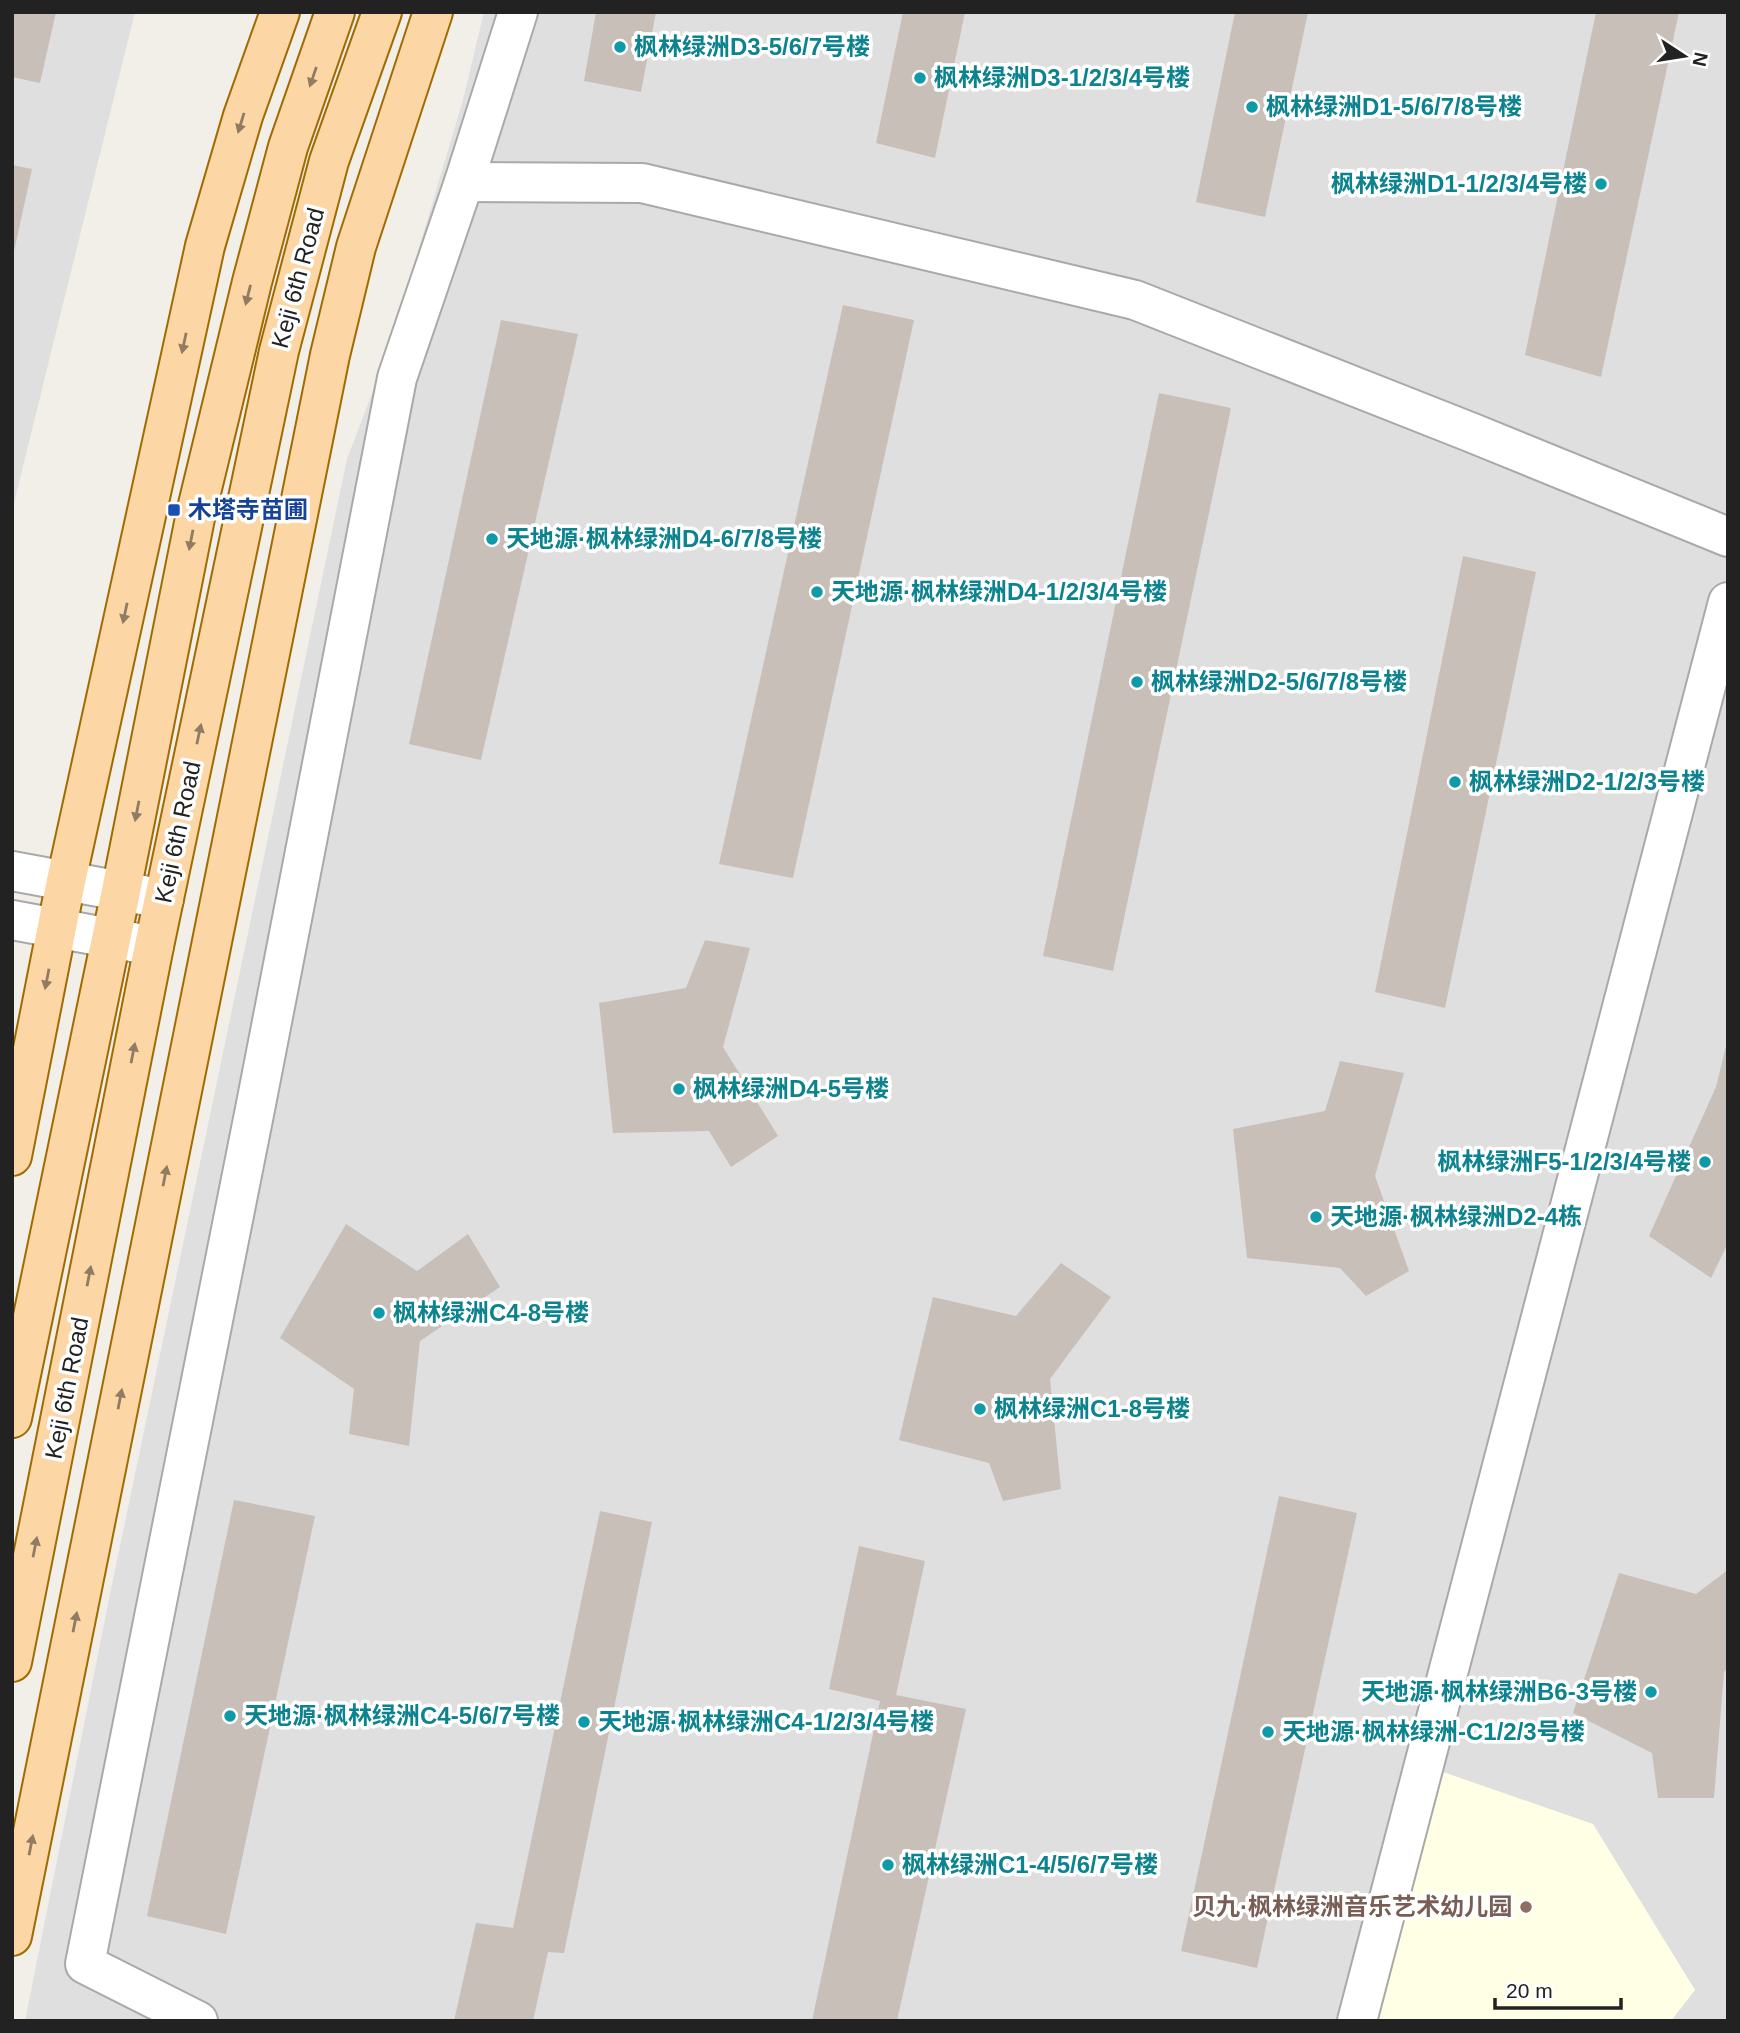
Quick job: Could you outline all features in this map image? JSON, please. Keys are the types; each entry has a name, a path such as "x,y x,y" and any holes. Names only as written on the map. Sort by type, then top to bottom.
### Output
{"main road":[{"path":"12,1156 66,881 205,246 243,116 280,12"},
{"name":"Keji 6th Road","path":"12,1418 196,513 251,282 288,147 335,12"},
{"name":"Keji 6th Road","path":"12,1662 154,946 279,351 329,161 382,12"},
{"path":"12,1936 330,355 356,247 433,12"}],"street":[{"path":"198,2021 85,1964 397,378 518,12"},
{"path":"464,182 642,183 1135,300 1728,537"},
{"path":"1357,2021 1728,602"},
{"path":"12,871 164,899"},
{"path":"12,920 154,946"}],"shaded area":[{"path":"12,12 135,12 12,511"},
{"path":"484,12 1728,12 1728,2021 25,2021 110,1594 347,459 389,349 463,100"},
{"name":"贝九·枫林绿洲音乐艺术幼儿园","path":"1443,1772 1593,1824 1695,1990 1671,2021 1378,2021"}],"building":[{"path":"12,12 56,12 40,83 12,77"},
{"name":"枫林绿洲D3-5/6/7号楼","path":"596,12 656,12 641,92 584,81"},
{"name":"枫林绿洲D3-1/2/3/4号楼","path":"903,12 965,12 935,158 876,143"},
{"name":"枫林绿洲D1-5/6/7/8号楼","path":"1235,12 1308,12 1265,217 1196,202"},
{"name":"枫林绿洲D1-1/2/3/4号楼","path":"1596,12 1679,12 1601,377 1525,355"},
{"path":"12,165 32,169 13,256 12,256"},
{"name":"天地源·枫林绿洲D4-1/2/3/4号楼","path":"843,305 914,320 793,878 719,864"},
{"name":"天地源·枫林绿洲D4-6/7/8号楼","path":"501,320 578,334 481,760 409,744"},
{"name":"枫林绿洲D2-5/6/7/8号楼","path":"1159,393 1231,408 1113,971 1043,956"},
{"name":"枫林绿洲D2-1/2/3号楼","path":"1463,556 1536,572 1445,1008 1375,992"},
{"name":"枫林绿洲D4-5号楼","path":"705,940 750,948 723,1047 778,1136 731,1167 709,1131 613,1133 599,1003 686,988"},
{"name":"枫林绿洲F5-1/2/3/4号楼","path":"1727,1042 1728,1243 1711,1278 1649,1236 1716,1087"},
{"name":"天地源·枫林绿洲D2-4栋","path":"1340,1061 1404,1073 1375,1176 1409,1271 1366,1296 1340,1268 1247,1258 1233,1129 1325,1111"},
{"name":"枫林绿洲C4-8号楼","path":"346,1224 417,1271 468,1234 500,1287 420,1341 409,1446 349,1434 354,1389 280,1338"},
{"name":"枫林绿洲C1-8号楼","path":"1061,1263 1111,1297 1050,1379 1061,1489 1003,1501 989,1463 899,1440 933,1297 1016,1316"},
{"name":"天地源·枫林绿洲-C1/2/3号楼","path":"1279,1496 1357,1513 1257,1968 1181,1951"},
{"name":"天地源·枫林绿洲C4-5/6/7号楼","path":"234,1500 315,1516 226,1934 147,1916"},
{"name":"天地源·枫林绿洲C4-1/2/3/4号楼","path":"600,1511 652,1522 564,1953 548,1952 533,2021 454,2021 476,1923 513,1928"},
{"name":"枫林绿洲C1-4/5/6/7号楼","path":"859,1546 925,1561 896,1695 966,1709 897,2021 812,2021 880,1701 829,1689"},
{"name":"天地源·枫林绿洲B6-3号楼","path":"1728,1570 1728,1667 1724,1672 1714,1798 1658,1798 1652,1753 1573,1713 1619,1573 1696,1594"}],"place":[{"name":"枫林绿洲D3-5/6/7号楼","path":"620,47"},
{"name":"枫林绿洲D3-1/2/3/4号楼","path":"920,78"},
{"name":"枫林绿洲D1-5/6/7/8号楼","path":"1252,107"},
{"name":"枫林绿洲D1-1/2/3/4号楼","path":"1601,184"},
{"name":"木塔寺苗圃","path":"174,510"},
{"name":"天地源·枫林绿洲D4-6/7/8号楼","path":"492,539"},
{"name":"天地源·枫林绿洲D4-1/2/3/4号楼","path":"817,592"},
{"name":"枫林绿洲D2-5/6/7/8号楼","path":"1137,682"},
{"name":"枫林绿洲D2-1/2/3号楼","path":"1455,782"},
{"name":"枫林绿洲D4-5号楼","path":"679,1089"},
{"name":"枫林绿洲F5-1/2/3/4号楼","path":"1705,1162"},
{"name":"天地源·枫林绿洲D2-4栋","path":"1316,1217"},
{"name":"枫林绿洲C4-8号楼","path":"379,1313"},
{"name":"枫林绿洲C1-8号楼","path":"980,1409"},
{"name":"天地源·枫林绿洲B6-3号楼","path":"1651,1692"},
{"name":"天地源·枫林绿洲C4-5/6/7号楼","path":"230,1716"},
{"name":"天地源·枫林绿洲C4-1/2/3/4号楼","path":"584,1722"},
{"name":"天地源·枫林绿洲-C1/2/3号楼","path":"1268,1732"},
{"name":"枫林绿洲C1-4/5/6/7号楼","path":"888,1865"},
{"name":"贝九·枫林绿洲音乐艺术幼儿园","path":"1526,1907"}]}
